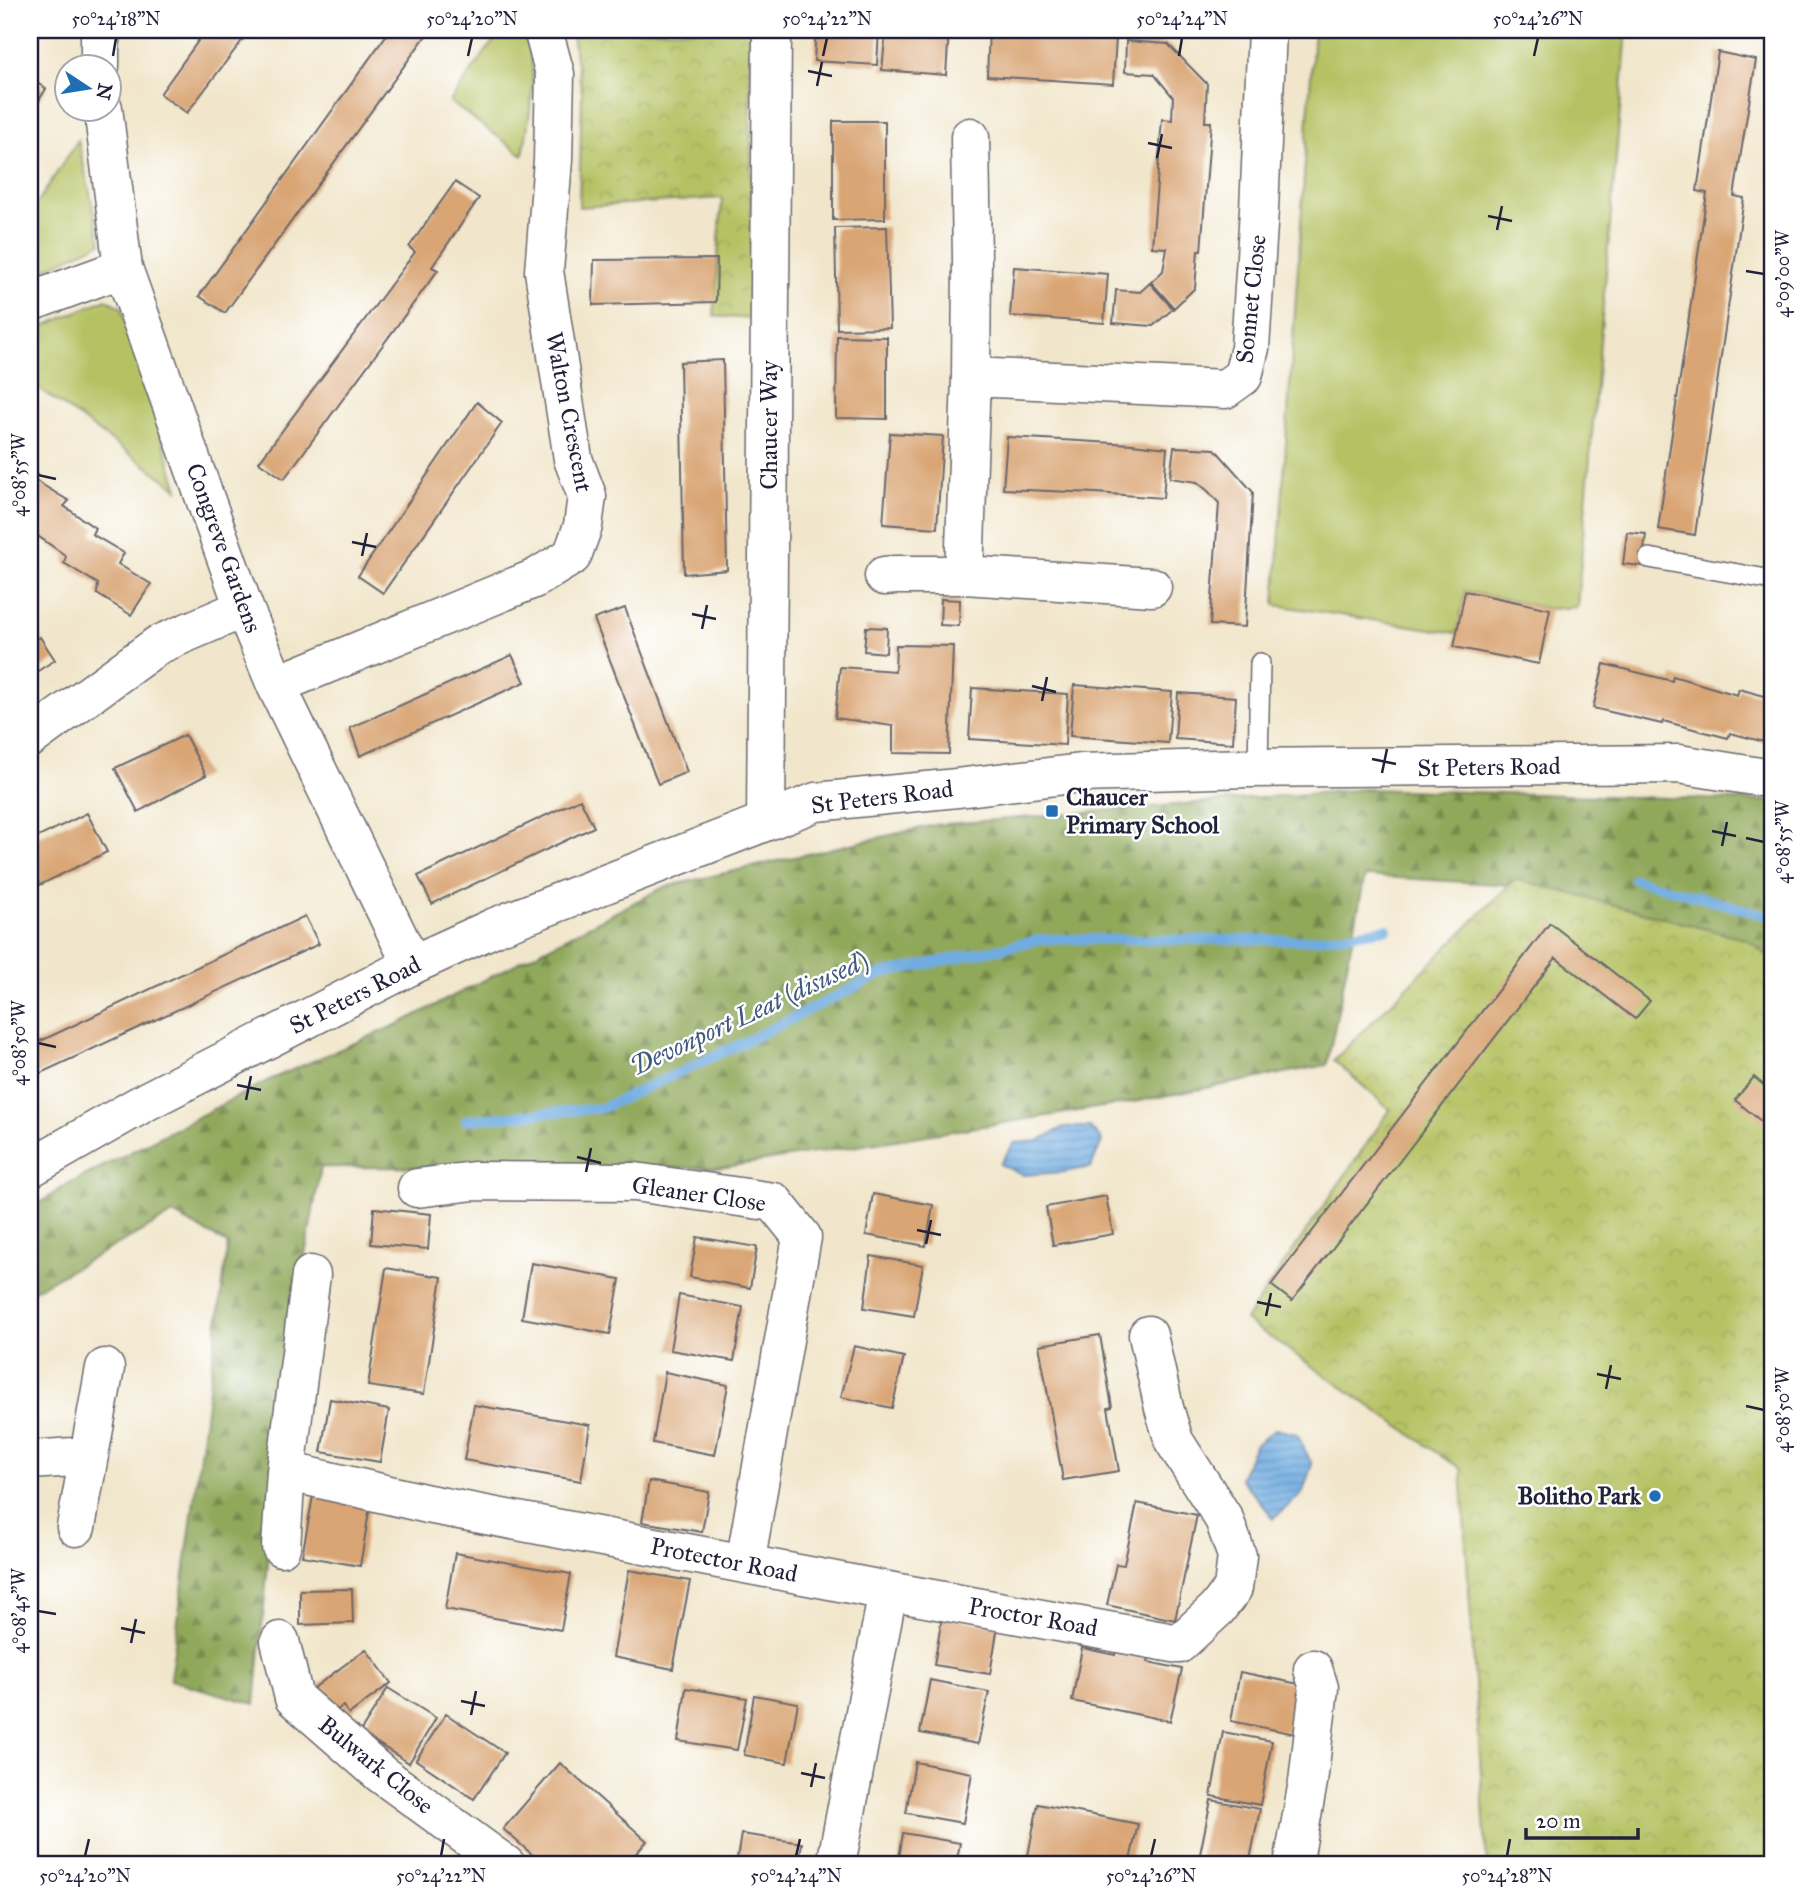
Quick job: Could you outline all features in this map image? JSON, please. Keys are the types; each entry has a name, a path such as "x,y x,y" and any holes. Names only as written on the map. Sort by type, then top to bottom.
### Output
{"street":[{"path":"100,30 100,52"},
{"name":"Walton Crescent","path":"276,685 536,578 572,556 583,526 587,496 573,459 544,271 554,160 555,74 543,30"},
{"name":"Chaucer Way","path":"765,821 772,30"},
{"name":"Sonnet Close","path":"971,377 1224,389 1243,376 1250,348 1258,238 1267,30"},
{"name":"Congreve Gardens","path":"105,122 123,268 244,608 276,685 412,965"},
{"path":"964,575 971,377 970,138"},
{"path":"30,302 123,268"},
{"path":"884,576 964,575 1152,587"},
{"path":"30,738 158,645 244,608"},
{"name":"St Peters Road","path":"30,1168 147,1101 412,965 495,927 816,802 1081,772 1679,764 1772,779"},
{"name":"Gleaner Close","path":"417,1188 474,1181 635,1182 774,1202 803,1237 745,1564"},
{"path":"281,1547 286,1471 311,1275"},
{"name":"Proctor Road","path":"888,1591 1179,1644 1217,1609 1233,1588 1237,1556 1224,1519 1174,1441 1148,1335"},
{"path":"76,1527 105,1368"},
{"path":"30,1460 88,1456"},
{"name":"Protector Road","path":"286,1471 428,1504 888,1591"},
{"path":"836,1865 888,1591"},
{"name":"Bulwark Close","path":"281,1641 295,1698 381,1774 506,1865"},
{"path":"1293,1865 1308,1782 1319,1688 1313,1669"}],"lane":[{"path":"1649,558 1772,580"},
{"path":"1258,768 1260,663"}],"green space":[{"path":"501,30 523,30 531,59 532,92 523,155 450,102"},
{"path":"571,30 750,30 752,319 714,316 722,198 579,207 582,92"},
{"path":"1314,30 1627,30 1577,607 1550,609 1465,591 1457,633 1275,605"},
{"path":"78,140 101,243 30,276 30,214"},
{"path":"106,299 121,307 178,489 30,382 30,332"},
{"path":"1365,789 1772,801 1772,987 1545,887 1365,876 1327,1065 1128,1103 720,1168 321,1167 293,1321 255,1704 170,1680 228,1244 173,1214 30,1292 30,1210 63,1187 269,1080 403,1022 664,887 934,825"},
{"path":"1515,879 1748,940 1772,959 1772,1865 1487,1865 1461,1469 1245,1320 1390,1110 1334,1060"}],"water":[{"path":"1064,1127 1090,1127 1102,1141 1091,1167 1022,1175 1000,1164 1014,1143 1038,1141"},
{"path":"1275,1429 1297,1434 1312,1464 1302,1494 1274,1518 1240,1478 1255,1445"}],"building":[{"path":"206,30 250,30 187,113 160,94"},
{"path":"390,30 430,30 225,313 199,296"},
{"path":"816,30 879,30 877,65 814,61"},
{"path":"886,30 949,30 946,75 882,70"},
{"path":"989,30 1116,38 1113,84 987,76"},
{"path":"1126,41 1168,44 1207,84 1205,122 1211,122 1201,251 1198,251 1195,288 1174,308 1151,282 1163,271 1167,248 1152,247 1162,119 1172,120 1173,97 1154,74 1125,72"},
{"path":"1718,52 1756,60 1734,196 1744,198 1695,535 1658,529 1707,193 1697,191"},
{"path":"30,78 46,89 30,114"},
{"path":"833,121 885,121 885,219 833,220"},
{"path":"455,182 479,198 432,267 438,270 284,479 259,462 415,252 409,247"},
{"path":"887,227 890,328 837,329 835,228"},
{"path":"717,259 716,302 593,305 594,260"},
{"path":"1014,267 1108,274 1104,323 1010,316"},
{"path":"1150,283 1173,309 1153,326 1113,323 1116,290 1140,292"},
{"path":"837,336 887,337 887,419 836,418"},
{"path":"723,360 727,570 684,574 680,362"},
{"path":"477,402 502,423 383,593 358,576"},
{"path":"890,433 943,436 937,528 883,524"},
{"path":"1007,437 1167,448 1163,498 1003,489"},
{"path":"1174,447 1215,449 1253,492 1245,627 1210,625 1219,503 1197,482 1170,478"},
{"path":"30,469 37,474 33,479 69,501 64,506 95,528 92,534 124,553 118,564 151,584 131,615 97,594 98,584 64,563 66,556 35,534 36,529 30,525"},
{"path":"1627,532 1646,534 1642,566 1623,564"},
{"path":"1465,591 1550,609 1539,664 1454,647"},
{"path":"941,599 960,600 959,626 940,625"},
{"path":"625,608 687,772 658,784 594,619"},
{"path":"866,627 887,628 886,653 864,651"},
{"path":"40,637 55,660 30,676 30,644"},
{"path":"896,645 953,646 949,754 893,753 893,726 835,718 840,667 895,671"},
{"path":"512,655 525,682 360,756 350,728"},
{"path":"1604,664 1672,681 1673,676 1737,695 1739,689 1772,698 1772,744 1730,733 1728,738 1663,721 1662,724 1593,708"},
{"path":"1074,685 1172,692 1168,743 1070,736"},
{"path":"972,688 1068,694 1065,745 969,739"},
{"path":"1178,693 1236,697 1233,743 1175,739"},
{"path":"185,735 206,775 138,812 115,768"},
{"path":"580,799 594,827 432,904 418,876"},
{"path":"87,813 107,852 40,885 30,866 30,841"},
{"path":"305,916 319,944 30,1078 30,1046"},
{"path":"1550,923 1650,1001 1635,1019 1556,958 1292,1301 1271,1285"},
{"path":"1754,1077 1772,1092 1772,1130 1735,1100"},
{"path":"873,1194 933,1205 926,1246 866,1235"},
{"path":"1106,1196 1113,1234 1053,1245 1046,1207"},
{"path":"374,1208 431,1214 428,1249 371,1244"},
{"path":"697,1237 757,1247 750,1288 690,1277"},
{"path":"871,1256 923,1265 914,1316 864,1308"},
{"path":"531,1263 620,1279 610,1334 522,1318"},
{"path":"386,1268 442,1277 424,1394 368,1386"},
{"path":"679,1295 743,1307 734,1361 670,1350"},
{"path":"1100,1335 1112,1407 1108,1408 1119,1471 1063,1480 1039,1345"},
{"path":"854,1346 904,1357 892,1408 841,1397"},
{"path":"665,1372 728,1385 715,1455 653,1443"},
{"path":"330,1399 389,1410 380,1462 321,1452"},
{"path":"474,1405 590,1425 581,1481 464,1460"},
{"path":"649,1481 709,1492 702,1532 642,1522"},
{"path":"313,1496 370,1506 360,1566 302,1556"},
{"path":"1137,1503 1197,1515 1175,1620 1107,1605 1116,1564 1124,1565"},
{"path":"455,1553 571,1574 561,1630 445,1609"},
{"path":"629,1570 690,1581 673,1669 613,1657"},
{"path":"352,1589 353,1623 300,1625 300,1590"},
{"path":"942,1617 998,1626 990,1674 934,1665"},
{"path":"1082,1648 1149,1658 1148,1662 1182,1669 1170,1721 1072,1701"},
{"path":"366,1649 391,1683 349,1714 343,1706 329,1715 311,1690"},
{"path":"1240,1672 1304,1685 1295,1734 1231,1721"},
{"path":"930,1680 989,1692 978,1744 920,1733"},
{"path":"388,1688 436,1718 409,1763 360,1732"},
{"path":"686,1688 747,1698 737,1750 678,1741"},
{"path":"754,1695 798,1703 787,1763 744,1755"},
{"path":"446,1714 505,1753 474,1799 416,1760"},
{"path":"1223,1732 1272,1741 1260,1805 1211,1796"},
{"path":"915,1762 972,1773 963,1823 906,1813"},
{"path":"560,1763 647,1841 626,1865 544,1865 503,1829"},
{"path":"1211,1800 1260,1809 1249,1865 1198,1864"},
{"path":"1038,1804 1138,1824 1129,1865 1049,1865 1027,1861"},
{"path":"903,1833 960,1843 956,1865 898,1865"},
{"path":"741,1834 802,1843 798,1865 736,1865"}],"waterway":[{"path":"1634,879 1772,917"},
{"name":"Devonport Leat (disused)","path":"466,1120 602,1108 749,1040 881,974 1043,939 1308,940 1387,929"}],"place":[{"name":"Chaucer Primary School","path":"1052,811"},
{"name":"Bolitho Park","path":"1655,1496"}]}
